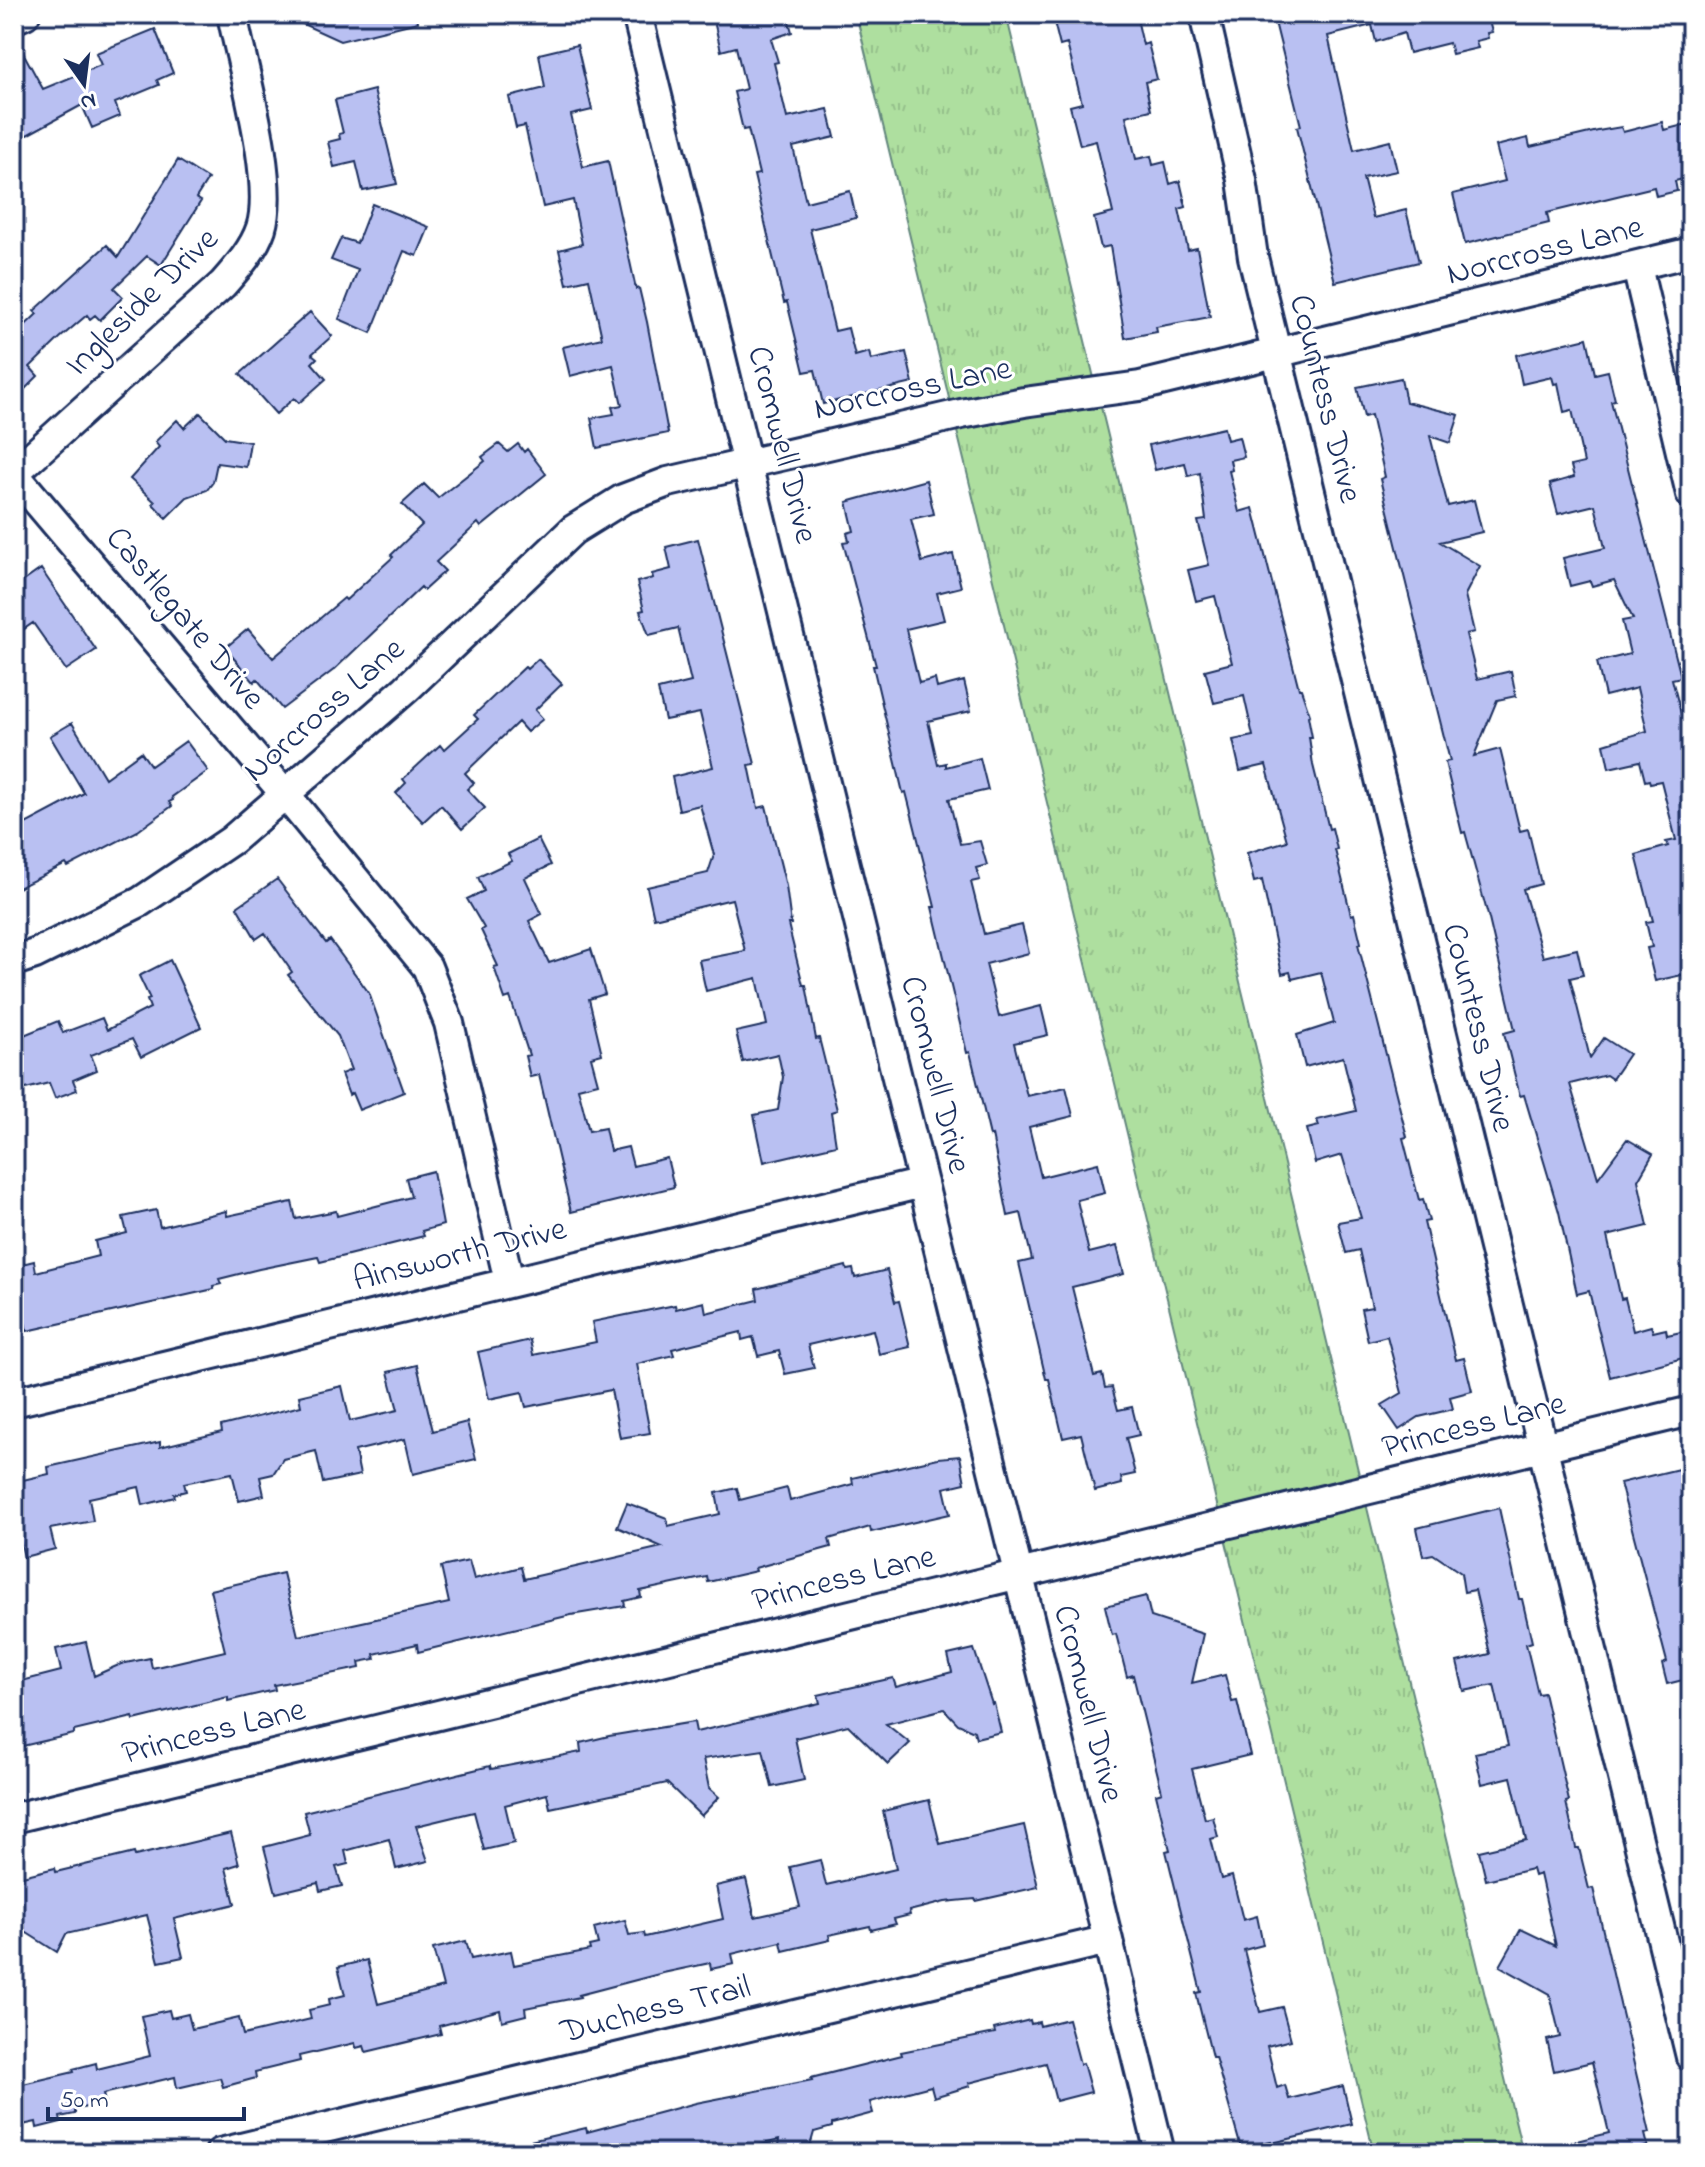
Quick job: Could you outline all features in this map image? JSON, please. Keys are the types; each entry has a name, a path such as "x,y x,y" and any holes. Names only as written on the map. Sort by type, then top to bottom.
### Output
{"street":[{"path":"14,19 25,14"},
{"name":"Ingleside Drive","path":"14,474 223,284 242,263 260,230 266,204 262,160 232,14"},
{"name":"Cromwell Drive","path":"637,14 1160,2153"},
{"name":"Countess Drive","path":"1204,14 1242,180 1253,257 1276,354 1691,2057"},
{"name":"Norcross Lane","path":"14,961 35,954 140,902 232,840 406,689 573,530 623,499 668,482 961,414 1140,386 1691,252"},
{"path":"1637,267 1691,494"},
{"name":"Castlegate Drive","path":"14,474 427,967 449,1023 509,1281"},
{"name":"Ainsworth Drive","path":"14,1402 923,1183"},
{"name":"Princess Lane","path":"14,1818 1691,1411"},
{"name":"Duchess Trail","path":"220,2153 1108,1940"}],"green space":[{"path":"856,14 1006,14 1523,2153 1374,2153"}],"building":[{"path":"281,14 417,14 418,22 340,41"},
{"path":"737,14 787,14 792,32 771,39 787,118 828,109 835,137 793,147 806,202 850,191 856,218 810,229 835,331 848,328 855,356 869,352 871,360 906,352 913,383 823,404 815,370 804,372 787,302 784,303 754,175 759,174 748,129 743,130 734,92 746,89 736,47 721,51 714,21"},
{"path":"1052,14 1136,14 1143,45 1148,43 1157,79 1145,82 1151,110 1126,116 1136,159 1151,156 1153,165 1165,162 1170,184 1180,181 1186,207 1179,209 1188,250 1197,248 1210,317 1156,327 1157,332 1125,338 1110,246 1101,248 1094,218 1113,213 1096,141 1080,145 1070,106 1082,103 1067,44 1060,46"},
{"path":"1273,14 1487,14 1492,32 1487,33 1488,38 1476,41 1478,48 1452,54 1449,43 1409,53 1404,33 1376,42 1372,25 1328,36 1354,150 1390,141 1397,171 1363,178 1373,218 1406,210 1419,262 1335,282"},
{"path":"155,29 173,73 157,80 159,85 115,103 120,116 92,128 82,105 14,142 14,36 43,89 101,65 96,53"},
{"path":"577,45 592,110 571,115 583,167 608,161 636,289 639,288 647,322 668,433 597,448 591,418 614,414 612,407 622,405 613,365 570,376 563,347 602,338 589,279 567,284 559,250 582,244 573,200 543,207 525,126 516,128 509,97 545,88 539,54"},
{"path":"374,90 397,184 363,191 356,162 334,167 328,142 340,139 339,134 343,133 335,100"},
{"path":"1662,122 1664,130 1691,123 1691,177 1675,181 1677,191 1656,196 1654,187 1547,213 1549,223 1465,244 1453,194 1505,181 1496,146 1528,138 1530,147 1598,131 1621,127 1623,132"},
{"path":"178,160 208,179 196,198 201,201 161,265 147,256 114,288 123,297 100,320 95,315 90,319 87,315 30,367 38,376 14,400 14,336 37,314 34,311 107,245 118,257"},
{"path":"372,204 429,227 417,256 404,251 371,333 339,319 358,270 331,260 341,238 357,243"},
{"path":"310,312 332,336 312,354 317,358 312,363 326,379 299,403 294,398 276,414 240,374"},
{"path":"1587,338 1595,374 1608,371 1615,400 1611,401 1681,677 1672,679 1691,752 1691,973 1655,981 1647,948 1652,947 1646,922 1653,921 1636,855 1668,846 1666,842 1676,840 1661,781 1645,781 1640,761 1609,768 1604,744 1647,731 1637,688 1605,696 1597,662 1630,654 1622,621 1633,619 1614,580 1592,586 1590,581 1570,586 1563,558 1605,548 1595,505 1558,514 1550,484 1574,477 1571,466 1584,463 1572,410 1564,412 1558,383 1554,384 1552,377 1522,384 1516,355"},
{"path":"1401,378 1406,402 1459,415 1450,443 1430,436 1448,506 1474,500 1482,532 1440,542 1480,566 1465,595 1474,632 1466,634 1477,679 1511,671 1516,696 1497,700 1474,756 1500,749 1520,831 1528,829 1541,884 1523,889 1543,957 1577,949 1583,975 1570,978 1590,1058 1604,1038 1629,1054 1612,1079 1606,1075 1570,1084 1598,1178 1627,1139 1653,1154 1638,1180 1648,1226 1607,1236 1621,1299 1625,1298 1633,1331 1651,1326 1653,1332 1666,1329 1667,1335 1686,1331 1691,1356 1610,1377 1589,1291 1577,1294 1559,1212 1524,1095 1520,1096 1504,1033 1515,1030 1489,919 1465,832 1462,833 1445,762 1450,761 1380,479 1385,477 1371,415 1364,417 1357,387"},
{"path":"200,413 225,438 250,442 246,467 217,463 213,482 207,490 187,497 166,518 153,504 155,502 130,479 159,447 155,442 177,420 184,428"},
{"path":"1224,428 1227,440 1239,437 1244,457 1230,460 1232,470 1229,471 1239,512 1253,508 1299,689 1310,715 1313,765 1361,943 1358,944 1407,1137 1403,1138 1419,1200 1423,1199 1429,1221 1424,1222 1456,1360 1464,1358 1472,1391 1450,1397 1453,1409 1419,1417 1399,1430 1382,1405 1402,1393 1387,1336 1368,1341 1361,1309 1372,1307 1359,1250 1346,1253 1338,1222 1361,1218 1342,1155 1315,1163 1307,1129 1319,1126 1317,1120 1356,1111 1343,1057 1305,1067 1297,1035 1334,1023 1321,972 1292,979 1290,972 1282,974 1262,880 1254,882 1247,853 1287,841 1266,765 1240,771 1233,740 1253,736 1244,696 1214,703 1205,670 1232,663 1215,596 1196,601 1188,570 1209,565 1198,521 1206,520 1200,473 1188,476 1185,463 1155,470 1149,445"},
{"path":"499,444 508,452 518,444 524,452 527,449 546,474 481,527 478,523 436,562 445,571 424,590 421,587 335,669 282,709 225,648 248,629 273,658 344,598 346,600 393,557 391,555 422,525 402,504 424,484 438,498 485,461 482,457"},
{"path":"926,480 934,514 911,519 922,562 953,554 961,587 937,593 944,620 906,629 919,683 935,679 937,688 964,681 971,711 928,721 938,765 946,763 946,767 980,758 988,790 949,799 960,844 980,841 987,865 976,868 980,880 971,882 984,934 1022,925 1029,953 986,964 999,1017 1041,1006 1048,1035 1014,1043 1027,1096 1066,1087 1073,1116 1029,1127 1041,1177 1098,1163 1105,1193 1077,1200 1089,1253 1117,1246 1124,1274 1072,1287 1094,1376 1102,1374 1105,1388 1112,1387 1118,1410 1132,1407 1139,1435 1126,1438 1135,1474 1121,1477 1122,1484 1095,1491 1081,1434 1063,1438 1049,1379 1046,1379 1019,1263 1032,1260 1021,1213 1008,1216 992,1135 970,1052 967,1053 932,907 935,907 906,792 903,793 873,666 876,666 843,542 849,541 847,533 854,531 847,502"},
{"path":"698,539 755,764 749,765 758,808 766,806 786,886 791,924 788,924 837,1110 831,1112 836,1145 764,1162 754,1115 778,1110 783,1077 778,1054 743,1062 736,1032 767,1025 757,978 706,991 699,960 745,951 732,899 654,918 647,887 708,873 714,855 700,805 679,810 672,777 713,767 700,713 665,720 658,690 691,682 678,628 649,635 640,611 644,610 637,582 671,569 666,547"},
{"path":"41,569 96,650 66,670 33,623 14,636 14,588"},
{"path":"538,659 562,684 535,710 543,719 527,732 518,722 465,773 474,783 467,789 485,808 462,829 441,805 423,822 396,793 406,783 403,779 440,745 444,750 478,719 474,715 525,667 527,669"},
{"path":"72,723 105,778 141,752 151,766 186,741 208,771 172,797 173,800 169,802 172,806 138,831 68,867 66,864 14,890 14,830 84,793 50,736"},
{"path":"538,839 551,865 525,878 542,914 529,921 549,963 591,949 605,994 589,999 602,1054 591,1057 598,1083 578,1088 589,1131 605,1128 610,1151 628,1147 633,1166 667,1158 674,1187 571,1212 539,1075 530,1077 525,1056 529,1055 510,997 505,999 494,967 498,966 481,930 484,928 467,899 484,891 478,877 512,861 508,854"},
{"path":"277,879 326,943 330,940 369,993 404,1092 359,1110 352,1093 349,1095 341,1074 351,1070 338,1036 288,975 292,972 265,933 256,939 237,907"},
{"path":"170,960 201,1027 141,1057 132,1039 91,1055 97,1070 73,1080 77,1090 55,1098 49,1083 14,1092 14,1039 58,1021 63,1033 102,1018 107,1030 150,1008 147,1000 150,999 139,976"},
{"path":"433,1171 443,1225 422,1231 424,1236 320,1262 318,1257 259,1269 219,1279 221,1284 213,1286 214,1289 27,1331 14,1266 34,1261 36,1272 98,1256 95,1241 127,1233 123,1217 156,1210 160,1227 226,1211 227,1216 292,1202 296,1219 336,1211 337,1216 411,1197 406,1178"},
{"path":"846,1266 847,1270 853,1269 855,1278 887,1270 895,1302 899,1301 910,1347 879,1354 873,1330 808,1345 814,1368 785,1374 779,1351 758,1356 753,1337 742,1340 741,1332 672,1349 674,1355 637,1364 650,1433 620,1438 611,1390 526,1407 522,1392 489,1399 478,1352 530,1340 533,1355 596,1342 592,1322 704,1302 706,1313 758,1300 756,1289"},
{"path":"417,1365 433,1431 467,1422 476,1459 413,1474 405,1439 355,1451 360,1475 323,1483 316,1451 283,1459 273,1474 260,1477 264,1495 239,1501 232,1473 184,1483 186,1491 174,1494 175,1497 143,1505 139,1487 89,1498 93,1521 50,1529 55,1549 24,1557 18,1531 14,1532 14,1482 49,1474 48,1467 160,1442 160,1447 222,1432 221,1426 301,1406 299,1396 342,1386 350,1421 398,1410 388,1372"},
{"path":"960,1456 965,1483 944,1488 950,1514 871,1532 870,1527 829,1539 831,1547 755,1568 756,1571 708,1582 707,1577 640,1591 641,1597 624,1601 625,1606 571,1615 418,1652 417,1644 374,1654 375,1659 359,1662 360,1668 274,1685 275,1690 228,1701 228,1697 134,1720 133,1717 14,1748 14,1683 61,1671 56,1649 86,1642 94,1676 121,1664 150,1658 152,1668 225,1651 210,1590 283,1573 298,1636 449,1603 441,1567 469,1561 474,1579 521,1567 524,1579 662,1547 617,1527 627,1503 667,1518 668,1526 720,1514 716,1493 737,1488 740,1500 787,1488 790,1501 853,1484 852,1478 938,1458"},
{"path":"1691,1466 1691,1678 1667,1684 1662,1664 1667,1662 1620,1483"},
{"path":"1499,1508 1532,1642 1526,1644 1538,1694 1544,1693 1569,1801 1566,1802 1576,1848 1579,1848 1589,1889 1593,1888 1650,2133 1645,2134 1648,2146 1619,2153 1561,2153 1560,2145 1609,2133 1592,2062 1554,2071 1547,2040 1560,2037 1550,1994 1500,1966 1521,1929 1556,1946 1540,1874 1534,1876 1532,1869 1486,1880 1479,1851 1526,1840 1511,1777 1482,1784 1475,1753 1508,1746 1494,1685 1464,1691 1457,1662 1490,1654 1475,1590 1464,1592 1461,1573 1433,1554 1423,1556 1417,1528"},
{"path":"1146,1596 1151,1617 1203,1634 1192,1683 1225,1675 1232,1702 1237,1701 1250,1755 1192,1769 1205,1819 1213,1817 1218,1837 1211,1839 1221,1879 1232,1876 1243,1920 1257,1916 1263,1945 1244,1950 1260,2012 1282,2007 1291,2040 1267,2046 1277,2088 1285,2085 1289,2099 1343,2086 1352,2124 1241,2148 1215,2057 1212,2057 1196,1993 1201,1992 1166,1851 1170,1850 1156,1794 1162,1792 1133,1675 1127,1677 1105,1606"},
{"path":"974,1649 1001,1732 976,1738 974,1731 958,1724 944,1709 886,1724 910,1743 888,1764 848,1725 795,1738 804,1780 772,1787 763,1750 703,1759 709,1788 719,1797 701,1816 667,1783 550,1808 547,1794 505,1805 514,1843 484,1850 474,1812 416,1826 428,1861 396,1869 389,1839 345,1851 348,1864 336,1867 342,1886 320,1891 318,1883 276,1893 264,1847 310,1835 304,1812 490,1766 491,1769 581,1752 580,1743 609,1736 694,1722 696,1732 820,1703 818,1695 893,1678 896,1687 952,1672 948,1655"},
{"path":"929,1800 940,1844 1024,1825 1038,1887 976,1901 945,1902 909,1911 910,1915 894,1919 896,1924 829,1935 830,1940 783,1951 781,1942 732,1954 734,1964 711,1969 710,1963 663,1973 580,1997 525,2008 526,2015 502,2021 500,2010 439,2026 441,2034 366,2052 364,2046 356,2048 355,2043 299,2056 300,2061 255,2072 256,2078 223,2087 220,2078 177,2088 175,2077 103,2094 105,2102 75,2110 75,2114 60,2117 61,2122 37,2128 36,2122 14,2127 14,2086 74,2072 73,2069 96,2063 97,2069 150,2056 141,2016 169,2010 171,2018 188,2014 192,2029 239,2018 243,2035 311,2019 309,2010 330,2005 329,1999 345,1995 338,1967 367,1960 378,2004 443,1987 433,1949 466,1941 471,1959 511,1951 514,1965 590,1950 589,1946 598,1944 594,1928 625,1920 629,1935 644,1933 645,1937 723,1919 716,1886 746,1879 755,1917 800,1907 790,1867 820,1860 826,1885 896,1869 883,1811"},
{"path":"231,1833 239,1864 226,1868 235,1904 174,1919 183,1957 159,1962 147,1915 66,1934 57,1952 27,1933 14,1936 14,1878 55,1868 56,1872 134,1853 135,1856"},
{"path":"1068,2019 1091,2092 1056,2101 1046,2063 969,2083 970,2086 934,2097 931,2086 870,2102 873,2113 814,2132 808,2153 777,2153 779,2140 730,2153 514,2153 513,2145 586,2128 587,2132 696,2103 812,2080 902,2055 901,2052 995,2033 994,2029 1030,2020 1031,2024 1039,2022 1040,2026"}]}
